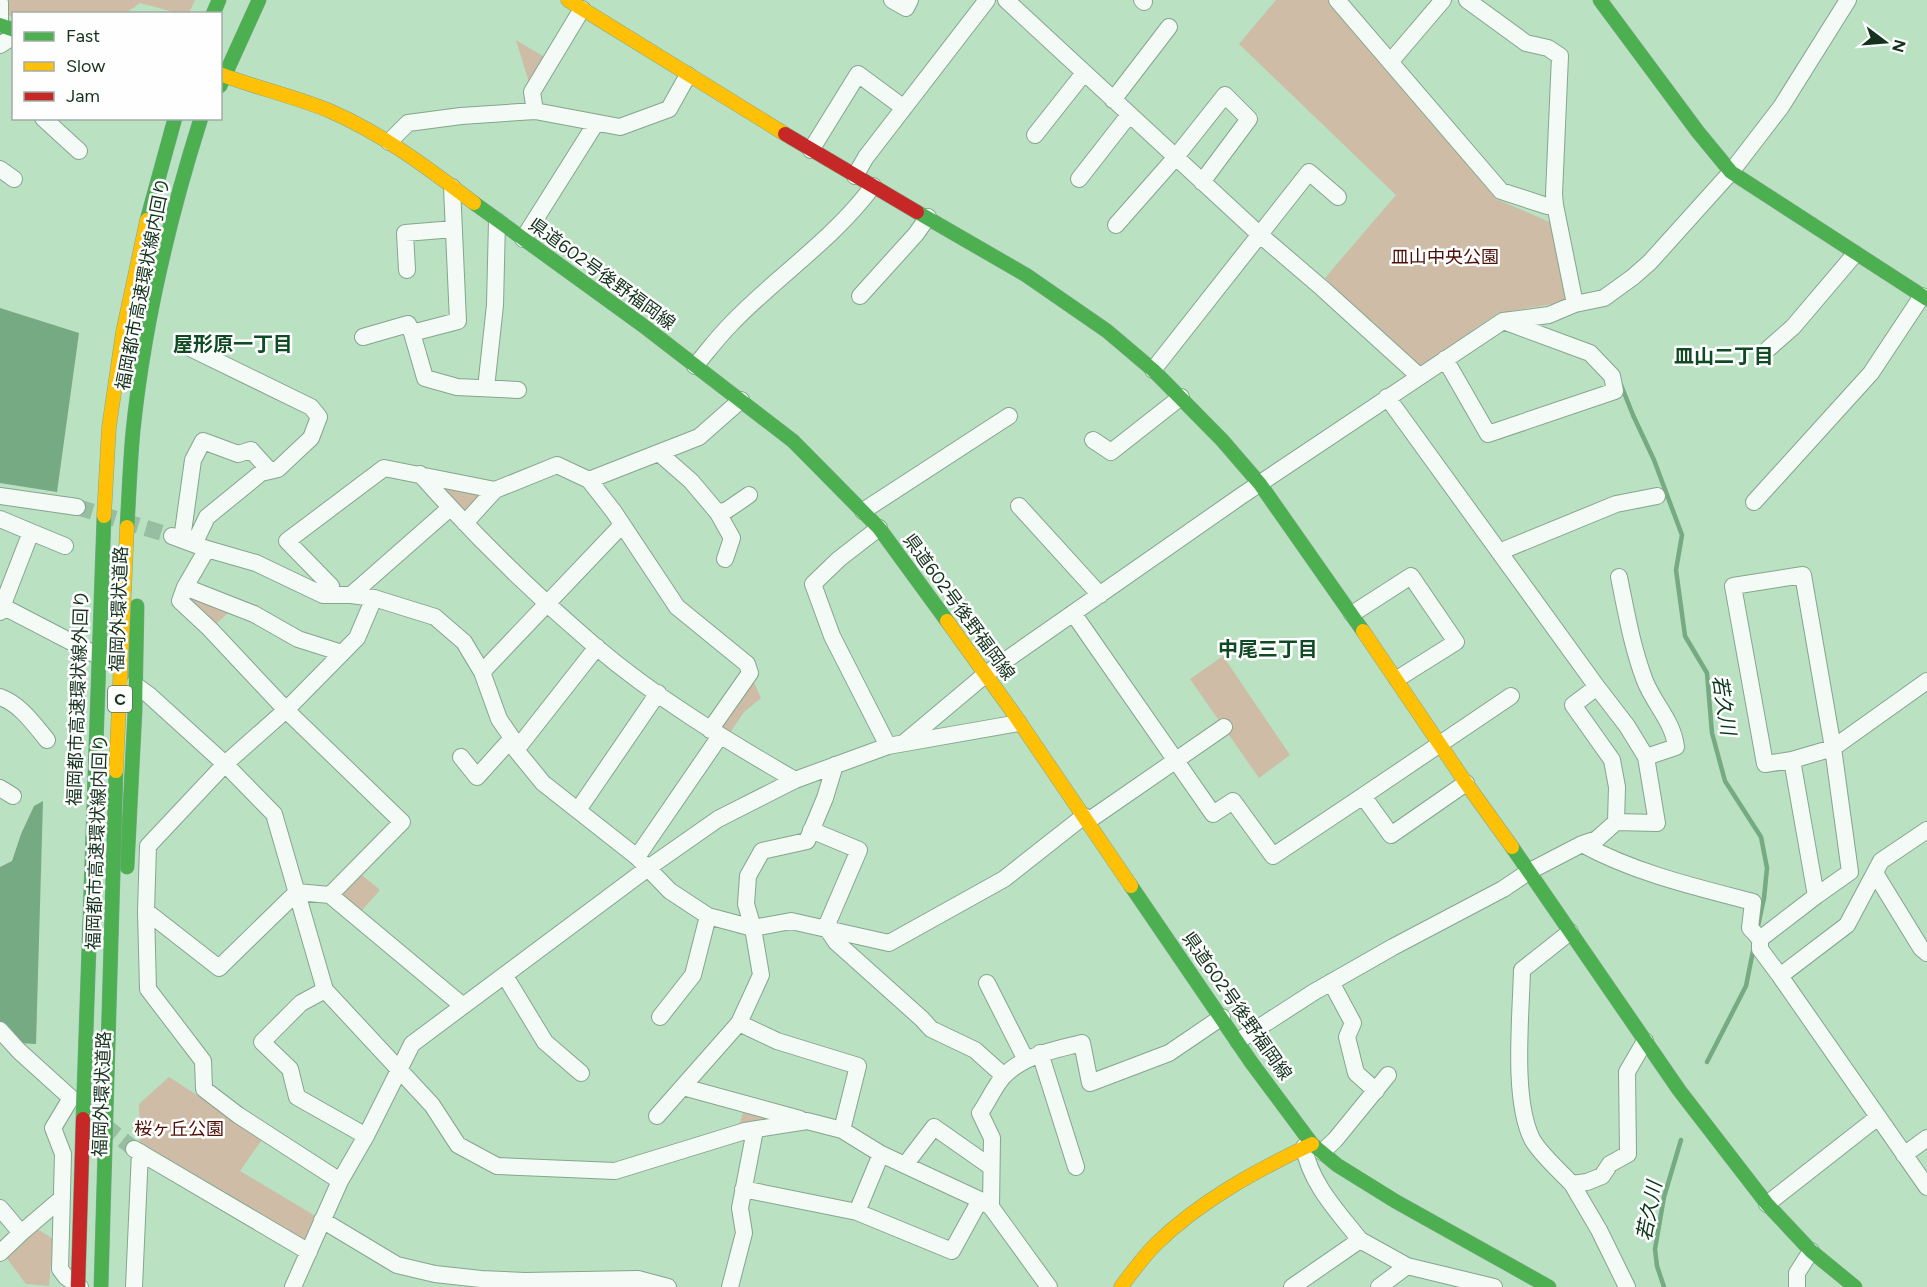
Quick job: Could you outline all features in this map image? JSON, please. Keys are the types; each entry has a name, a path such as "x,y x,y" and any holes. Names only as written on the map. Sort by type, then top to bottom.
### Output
{"main road":[{"path":"222,74 245,0"},
{"path":"222,74 259,0"},
{"path":"1605,2 1698,132 1731,172 1855,255 1925,297"},
{"path":"575,4 811,150 1026,275 1107,331 1153,370 1181,398 1260,484 1352,614 1466,783 1530,871 1678,1090 1767,1204 1811,1251 1855,1287"},
{"name":"県道602号後野福岡線","path":"222,74 329,111 418,160 497,221 645,327 793,441 879,528 986,674 1313,1147 1337,1165 1395,1201 1549,1287"},
{"name":"福岡外環状道路","path":"80,1287 114,418 125,333 140,248 175,120"},
{"name":"福岡都市高速環状線外回り","path":"80,1287 101,562 109,427 123,332 143,234 175,120"},
{"name":"福岡都市高速環状線内回り","path":"101,1287 114,820 133,431 147,338 167,240 184,172 200,120"},
{"name":"福岡外環状道路","path":"124,979 142,467 150,390 175,236 209,120"},
{"name":"福岡外環状道路","path":"112,1287 122,1034"},
{"path":"1121,1287 1156,1244 1198,1210 1245,1179 1313,1147"}],"street":[{"path":"892,0 906,8 910,0"},
{"path":"855,176 866,157 987,0"},
{"path":"1006,0 1258,234 1322,288 1419,376"},
{"path":"1337,0 1502,191 1546,206 1556,205"},
{"path":"1391,61 1443,0"},
{"path":"1467,0 1526,43 1548,48 1560,56 1554,194 1575,304"},
{"path":"905,742 986,674 1387,397 1503,321 1549,315 1575,304 1604,298 1633,277 1650,262 1731,172 1781,107 1848,0"},
{"path":"0,3 0,25"},
{"path":"535,111 532,93 575,4"},
{"path":"1113,100 1169,27"},
{"path":"1035,135 1084,72"},
{"path":"811,150 858,74 904,108"},
{"path":"389,142 408,123 461,116 535,111 620,127 669,109 688,75"},
{"path":"1116,225 1175,158 1225,95 1250,118 1202,182"},
{"path":"1079,179 1129,115"},
{"path":"45,120 79,151"},
{"path":"523,239 596,123"},
{"path":"0,169 14,179"},
{"path":"1153,370 1309,172 1338,197"},
{"path":"695,366 731,324 820,244 861,202 873,186"},
{"path":"412,333 458,321 452,187"},
{"path":"860,296 928,218"},
{"path":"486,388 495,305 497,221"},
{"path":"407,270 405,233 454,229"},
{"path":"1768,349 1793,327 1855,255"},
{"path":"1754,502 1871,373 1925,297"},
{"path":"1445,359 1488,434 1615,391 1612,376 1590,352 1503,321"},
{"path":"363,337 408,324 425,378 457,387 518,390"},
{"path":"188,347 311,407 319,417 311,438 278,469 261,473 207,517 189,542"},
{"path":"1238,1041 1331,982 1503,889 1530,871 1582,844 1597,839 1616,822 1657,823 1646,757 1627,726 1387,397"},
{"path":"1093,440 1111,452 1181,398"},
{"path":"589,480 699,437 741,400"},
{"path":"863,511 1009,416"},
{"path":"270,471 251,450 238,454 203,441 193,460 185,587 180,601 210,629 286,710 402,822 330,895"},
{"path":"659,453 691,481 718,513 732,538 725,559"},
{"path":"465,523 495,490 556,465 589,480 677,607 747,664 750,673 643,862"},
{"path":"323,595 332,586 288,540 384,468 495,490"},
{"path":"420,474 465,523 597,647 715,733 795,780"},
{"path":"718,513 727,510 749,495"},
{"path":"0,496 77,507"},
{"path":"1499,552 1616,504 1657,496"},
{"path":"1019,506 1100,595"},
{"path":"351,595 450,508"},
{"path":"0,519 65,546"},
{"path":"482,672 622,525"},
{"path":"879,528 839,559 813,584 832,636 888,746"},
{"path":"31,532 1,609 104,658 225,764 274,814 325,990 432,1106 458,1145 497,1166 615,1171 755,1130 807,1121"},
{"path":"189,542 256,563 323,595 374,598 435,617 464,642 482,672 499,719 514,744 543,783 643,862 670,891 708,916 753,928 792,921 889,943 1004,879 1086,819 1224,727"},
{"path":"1755,934 1850,872 1833,748 1803,575 1733,586 1765,764 1792,760 1833,748 1927,681"},
{"path":"1352,614 1411,576 1418,586 1456,642 1397,680"},
{"path":"1619,577 1628,620 1646,682 1675,734 1676,747 1646,757"},
{"path":"185,587 254,614 298,639 342,653"},
{"path":"340,1181 238,1115 204,1089 203,1062 148,989 146,911 148,846 225,764 286,710 357,638 374,598"},
{"path":"1073,613 1214,814 1233,801 1273,856 1511,696"},
{"path":"461,757 477,777 514,744 597,647"},
{"path":"1597,687 1573,705 1612,760 1617,787 1616,822"},
{"path":"578,810 658,693"},
{"path":"0,697 6,699 28,717 47,740"},
{"path":"293,1287 340,1181 366,1136 412,1044 505,976 643,862 717,819 795,780 835,765 905,742 1019,723"},
{"path":"1792,760 1816,896"},
{"path":"657,1116 739,1023 761,975 753,928 746,904 748,876 762,851 807,841 825,798 835,765"},
{"path":"1363,796 1390,835 1466,783"},
{"path":"812,830 859,850 826,927 836,942 931,1029 975,1050 1004,1076"},
{"path":"1780,976 1847,925 1881,861 1927,830"},
{"path":"1582,844 1598,853 1670,881 1753,902 1755,934 1760,949 1927,1187"},
{"path":"1875,873 1921,948 1927,953"},
{"path":"146,911 219,968 297,892 330,895 463,1006"},
{"path":"660,1017 693,975 708,916"},
{"path":"1570,932 1522,970 1520,1080 1525,1121 1533,1142 1572,1184 1599,1230 1627,1287"},
{"path":"505,976 545,1042 581,1073"},
{"path":"1331,982 1353,1023 1347,1037 1356,1073 1376,1091"},
{"path":"987,983 1033,1057 1076,1167"},
{"path":"325,990 301,1003 262,1042 290,1069 297,1097 366,1136"},
{"path":"743,1189 856,1212 952,1251 986,1204 992,1138 980,1113 1004,1076 1033,1057 1082,1043 1090,1083 1169,1053 1222,1017"},
{"path":"739,1023 777,1041 858,1066 842,1130"},
{"path":"0,1030 19,1051 71,1098 53,1128 63,1154 60,1269 66,1277 80,1287"},
{"path":"1572,1184 1587,1182 1602,1176 1610,1164 1628,1154 1627,1072 1645,1041"},
{"path":"1388,1075 1335,1140 1313,1147 1308,1166 1325,1194 1360,1240 1407,1266 1462,1283 1494,1287"},
{"path":"682,1087 842,1130 880,1154 986,1204 1049,1287"},
{"path":"1767,1204 1878,1117"},
{"path":"905,1165 934,1127 991,1167"},
{"path":"730,1287 744,1233 740,1208 755,1130"},
{"path":"1904,1155 1927,1138"},
{"path":"134,1287 137,1150 309,1252"},
{"path":"856,1212 880,1154"},
{"path":"0,1252 62,1198"},
{"path":"0,1208 21,1233"},
{"path":"322,1220 398,1265 481,1283 638,1279 649,1284 668,1287"},
{"path":"1292,1287 1360,1240"},
{"path":"1797,1287 1797,1273 1811,1251"},
{"path":"1379,1287 1407,1266"}],"green space":[{"path":"0,0 195,0 189,12 173,12 140,3 127,12 12,12 12,16 0,15"},
{"name":"皿山中央公園","path":"1276,0 1328,0 1385,64 1496,199 1552,223 1569,293 1565,302 1498,313 1415,368 1325,278 1396,195 1239,44"},
{"path":"516,40 551,61 532,92"},
{"path":"420,474 495,490 465,523"},
{"path":"185,587 235,607 210,629 180,601"},
{"path":"1223,656 1290,755 1259,778 1190,679"},
{"path":"752,678 761,698 744,712 729,734 719,728"},
{"path":"357,871 380,890 357,916 332,895"},
{"name":"桜ヶ丘公園","path":"169,1077 263,1138 240,1171 322,1220 309,1252 140,1152 139,1104"},
{"path":"746,1104 807,1121 736,1134"},
{"path":"36,1228 53,1239 49,1286 26,1284 3,1253"}],"shaded area":[{"path":"0,308 79,333 57,492 0,483"},
{"path":"43,801 36,1044 19,1043 0,1023 0,867 12,861 34,806"}],"waterway":[{"name":"若久川","path":"1621,385 1654,460 1682,535 1676,570 1685,636 1707,673 1712,733 1725,781 1761,837 1767,868 1758,926"},
{"name":"若久川","path":"1707,1062 1746,986 1754,946"},
{"name":"若久川","path":"1664,1287 1657,1266 1655,1249 1664,1197 1681,1140"}],"tunnel":[{"path":"77,507 172,536"},
{"path":"104,1125 134,1149"}],"traffic: fast":[{"path":"214,12 219,0"},
{"path":"222,82 259,0"},
{"path":"1600,0 1698,132 1731,172 1927,299"},
{"path":"0,25 12,29"},
{"path":"147,220 174,120"},
{"path":"127,527 133,431 151,312 168,233 200,120"},
{"path":"474,203 645,327 793,441 879,528 947,621"},
{"path":"917,212 1026,275 1107,331 1153,370 1222,440 1260,484 1363,631"},
{"path":"83,1119 104,516"},
{"path":"127,867 135,710 137,606"},
{"path":"101,1287 116,771"},
{"path":"1512,847 1679,1090 1767,1204 1811,1251 1855,1287"},
{"path":"1131,886 1251,1062 1312,1144 1337,1165 1395,1201 1549,1287"}],"traffic: slow":[{"path":"568,0 785,134"},
{"path":"222,75 289,96 350,120 405,152 474,203"},
{"path":"104,516 109,427 123,332 147,220"},
{"path":"116,771 127,527"},
{"path":"947,621 1012,711 1131,886"},
{"path":"1363,631 1512,847"},
{"path":"1121,1287 1151,1249 1191,1214 1250,1176 1312,1144"}],"traffic: jam":[{"path":"785,134 917,212"},
{"path":"78,1287 83,1119"}],"district":[{"name":"屋形原一丁目","path":"233,344"},
{"name":"皿山二丁目","path":"1724,356"},
{"name":"中尾三丁目","path":"1268,649"}]}
